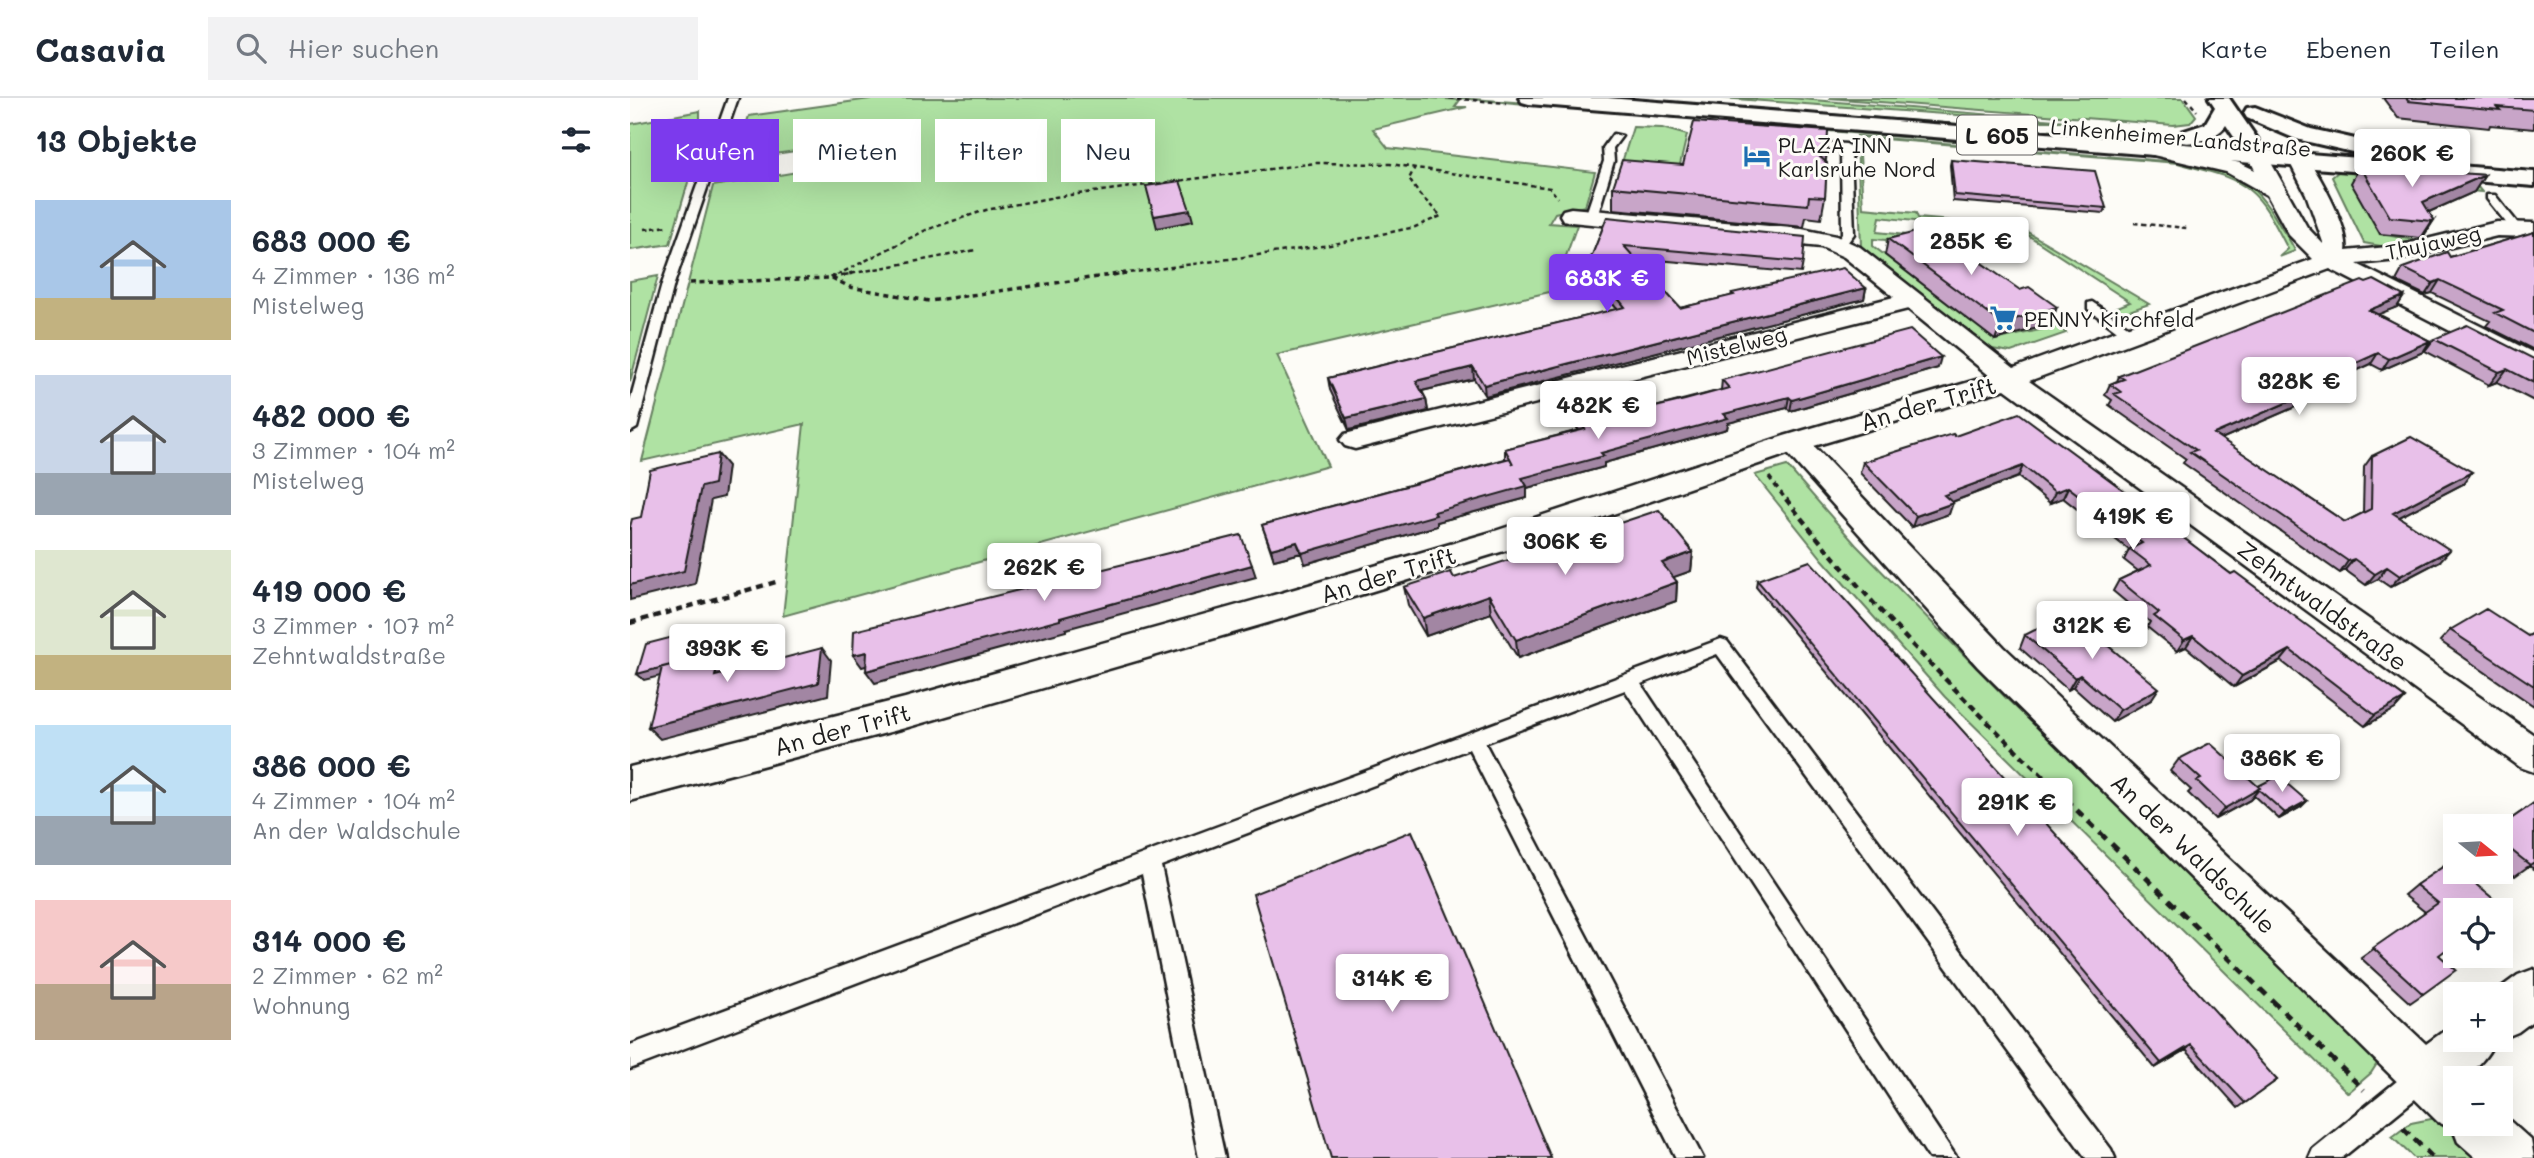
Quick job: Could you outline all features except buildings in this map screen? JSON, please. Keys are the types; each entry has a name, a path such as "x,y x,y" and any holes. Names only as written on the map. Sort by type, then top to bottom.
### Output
{"main road":[{"name":"Linkenheimer Landstraße","path":"1529,98 2132,146 2293,152 2534,179"},
{"name":"Linkenheimer Landstraße","path":"1660,98 2189,137 2254,149"},
{"path":"2189,137 2213,128 2224,102"},
{"path":"2224,102 2304,134 2388,153"},
{"path":"2224,102 2254,149"},
{"path":"2255,113 2293,152"},
{"name":"Linkenheimer Landstraße","path":"2293,152 2388,153 2534,165"}],"street":[{"name":"Linkenheimer Landstraße","path":"2132,146 2218,163 2248,174 2277,191"},
{"path":"2254,149 2305,242 2332,260 2534,363"},
{"path":"2293,152 2317,194 2336,242 2332,260"},
{"path":"1581,216 1802,236 1840,245"},
{"name":"Thujaweg","path":"2332,260 2398,253 2497,229 2525,229"},
{"name":"Zehntwaldstraße","path":"1840,245 1852,251 2025,393 2534,756"},
{"name":"An der Trift","path":"630,784 905,713 1506,539 1794,442 2010,379 2133,336 2332,260"},
{"name":"Mistelweg","path":"1355,440 1913,300"},
{"name":"An der Waldschule","path":"1794,442 1991,657 2440,1090"},
{"path":"2513,1007 2534,991"},
{"path":"2440,1090 2464,1052"},
{"path":"2489,1136 2513,1158"}],"lane":[{"path":"630,428 668,284 733,98"},
{"path":"1581,216 1609,161 1608,148 1617,136"},
{"path":"1791,143 1846,147 1841,180 1848,233 1840,245"},
{"path":"2491,197 2525,229"},
{"path":"2092,306 2133,336"},
{"path":"630,1056 1721,646 2102,1158"},
{"path":"1629,680 1944,1158"},
{"path":"1473,739 1690,1158"},
{"path":"1150,862 1212,1158"},
{"path":"2322,1158 2384,1108 2440,1090"}],"path":[{"path":"831,278 926,230 956,218 1055,197 1316,163 1372,163 1415,167 1550,188 1581,216"},
{"path":"831,278 850,287 929,301 1330,245 1415,227 1441,216 1419,194 1409,179 1415,167"},
{"path":"1651,281 1643,272 1655,223"},
{"path":"2134,223 2187,228"},
{"path":"668,284 831,278 976,250"},
{"path":"1757,454 1772,483 1831,557 1939,675 2320,1050 2384,1108 2432,1158"},
{"path":"630,623 776,582"}],"green space":[{"path":"877,98 1460,100 1455,107 1467,107 1373,129 1388,148 1595,172 1585,206 1555,213 1549,223 1577,225 1561,270 1571,287 1277,355 1328,466 783,616 804,424 642,461 713,186 737,182 779,182 779,175 793,173 793,182 921,182 921,119 793,119 793,151 779,153 779,119 748,119 749,116"},
{"path":"1459,98 1780,122 1858,132 2178,158 1863,134"},
{"path":"1721,98 1789,98 2067,121 2041,121"},
{"path":"1829,98 2183,98 2196,116 2190,123 2173,125"},
{"path":"1719,106 2226,144 2227,146 1862,117 1761,112"},
{"path":"700,111 700,119 657,119"},
{"path":"651,120 651,182 688,182 670,244 630,250 630,124"},
{"path":"1633,127 1662,128 1687,135 1678,173 1620,169"},
{"path":"1857,136 2177,162 2211,167 2249,185 2269,208 2295,251 2279,257 2288,249 2276,225 2249,190 2224,176 2178,163 1859,137 1863,208 1916,213 1918,218 2019,227 2149,304 2121,314 2113,309 2130,302 2026,234 1880,217 1877,232 1916,236 1888,247 1886,240 1873,239 1873,246 1995,340 2057,326 2066,333 2011,352 1992,349 1861,247"},
{"path":"2338,172 2473,181 2482,192 2399,185 2380,234 2414,240 2386,247 2364,243 2332,177"},
{"path":"658,276 630,382 630,281"},
{"path":"1787,466 1856,545 2007,699 2186,867 2380,1059 2371,1073 2348,1093 1945,697 1823,560 1755,475"},
{"path":"2443,1119 2443,1136 2470,1136 2493,1158 2414,1158 2392,1137 2411,1123"}],"place":[{"name":"PLAZA INN Karlsruhe Nord","path":"1757,156"},
{"name":"PENNY Kirchfeld","path":"2003,318"}]}
